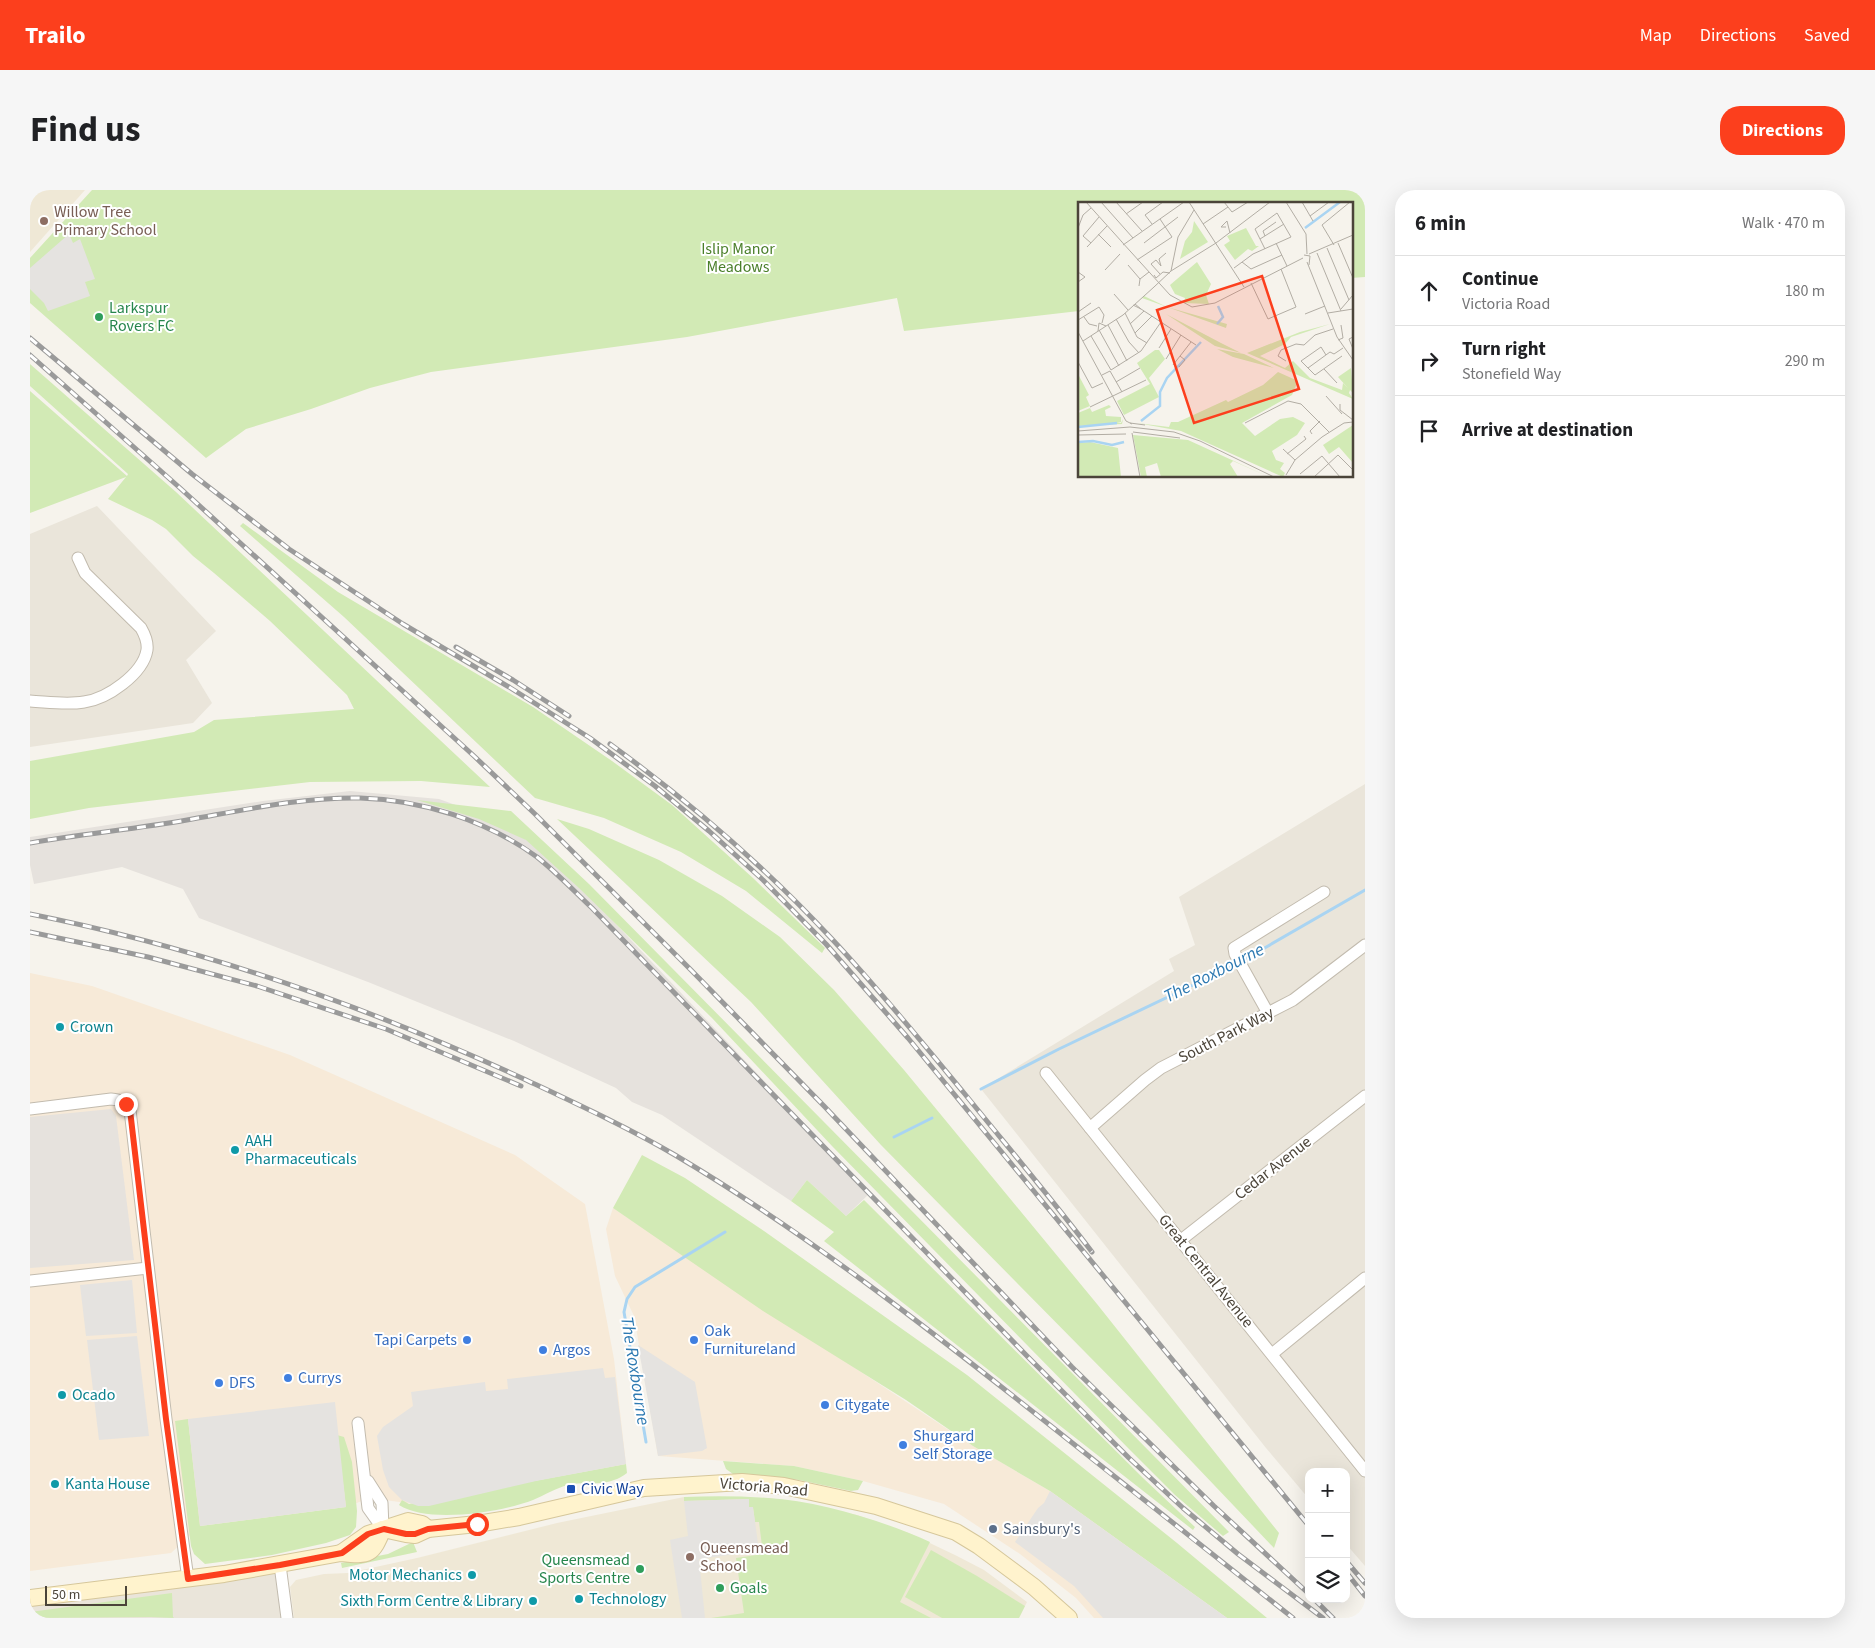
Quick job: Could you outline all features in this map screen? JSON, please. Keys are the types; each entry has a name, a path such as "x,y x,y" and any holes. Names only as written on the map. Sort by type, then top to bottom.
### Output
{"street":[{"path":"30,700 70,704 86,702 115,690 142,665 147,649 146,638 141,628 85,573 78,558"},
{"path":"1268,1013 1235,954 1234,948 1324,892"},
{"name":"South Park Way","path":"1090,1128 1124,1097 1161,1068 1294,1000 1365,945"},
{"name":"Great Central Avenue","path":"1046,1073 1365,1471"},
{"name":"Cedar Avenue","path":"1181,1240 1365,1096"},
{"path":"30,1108 111,1099 120,1100 130,1110 166,1419 188,1579"},
{"path":"30,1281 148,1268"},
{"path":"1272,1354 1365,1278"},
{"path":"358,1422 366,1477 382,1502 384,1529"},
{"name":"Victoria Road","path":"30,1598 188,1579 280,1565 342,1553 368,1534 408,1521 422,1524 428,1529 469,1525 519,1517 644,1488 742,1482 784,1486 876,1506 956,1532 1034,1587 1070,1618"},
{"path":"280,1565 288,1618"}],"shaded area":[{"name":"Willow Tree Primary School","path":"30,190 85,190 30,252"},
{"path":"69,234 73,243 80,239 95,279 85,282 90,296 48,311 44,303 30,289 30,268"},
{"path":"97,506 216,631 186,660 212,703 193,723 30,747 30,534"},
{"path":"1365,784 1365,1566 1350,1549 1350,1468 1305,1468 1305,1494 1266,1448 981,1089 1174,971 1169,959 1195,945 1179,897"},
{"path":"350,791 439,799 486,816 530,842 598,905 870,1193 846,1216 807,1180 791,1201 662,1115 632,1102 616,1088 514,1041 368,982 199,918 183,889 122,867 34,884 30,865 30,837 263,801"},
{"path":"30,973 92,986 290,1055 515,1155 585,1204 614,1359 626,1464 538,1480 429,1506 370,1498 346,1507 200,1526 171,1553 30,1571"},
{"path":"111,1109 116,1116 134,1260 30,1268 30,1117"},
{"path":"613,1208 973,1446 1050,1491 1227,1618 1094,1618 1076,1598 1020,1554 944,1504 863,1481 794,1466 658,1456 634,1316 615,1276 606,1229"},
{"path":"132,1280 137,1333 86,1336 80,1285"},
{"path":"137,1336 149,1436 99,1440 87,1340"},
{"path":"638,1345 695,1382 707,1448 702,1451 658,1456"},
{"path":"603,1368 605,1378 615,1377 626,1464 536,1481 429,1506 418,1506 402,1500 389,1487 383,1470 377,1436 383,1427 413,1406 411,1392 485,1382 486,1391 508,1389 507,1379"},
{"path":"335,1402 346,1507 200,1526 188,1419"},
{"path":"1050,1491 1227,1618 1103,1618 1074,1586 1015,1542 1038,1508 1044,1503"},
{"name":"Queensmead School","path":"684,1497 770,1498 857,1515 911,1534 957,1556 984,1570 1027,1602 1019,1618 294,1618 290,1587 296,1580 324,1574 348,1573 557,1523"},
{"path":"749,1499 749,1507 753,1507 759,1551 699,1559 705,1618 682,1618 670,1540 688,1536 684,1501"},
{"path":"279,1569 285,1618 30,1618 30,1598"}],"green space":[{"name":"Islip Manor Meadows","path":"92,190 1365,190 1365,277 1352,278 1352,202 1078,202 1078,311 904,331 897,298 687,337 431,372 370,388 246,429 206,458 30,303 30,258"},
{"path":"30,364 176,492 490,787 421,781 310,782 89,808 30,819 30,761 194,732 214,720 354,709 347,695 270,621 193,556 166,529 152,520 108,499 126,477 30,513 30,391 127,476 128,474 30,386"},
{"path":"243,523 338,592 533,707 672,805 753,878 825,948 822,953 746,891 681,852 604,818 535,798 344,617 240,526"},
{"path":"417,800 511,811 589,884 1229,1532 1223,1536 1175,1495 832,1146 712,1018 579,888 526,840 479,819"},
{"path":"557,819 589,829 659,860 722,896 780,937 834,990 904,1070 1097,1304 1279,1533 1274,1548 1155,1423 881,1145 751,1002"},
{"path":"642,1155 685,1178 764,1231 967,1375 1177,1543 1267,1618 1227,1618 1050,1491 973,1446 906,1400 763,1311 613,1208"},
{"path":"807,1180 846,1216 864,1200 1143,1478 1195,1527 1193,1530 824,1241 834,1232 791,1201"},
{"path":"188,1419 200,1526 346,1507 337,1435 344,1437 352,1462 357,1511 356,1527 350,1535 326,1543 272,1555 205,1564 194,1554 191,1546 175,1421"},
{"path":"723,1461 794,1466 863,1481 858,1490 851,1491 799,1480 733,1474 726,1469"},
{"path":"626,1464 627,1473 616,1480 603,1483 568,1485 533,1500 503,1509 446,1515 412,1511 399,1505 402,1500 409,1504"},
{"path":"684,1497 758,1497 808,1503 851,1513 930,1542 900,1602 931,1618 711,1618 744,1613 736,1558 763,1554 759,1522 755,1522 753,1508 749,1507 749,1499 684,1501"},
{"path":"413,1542 417,1552 342,1568 341,1563 388,1554"},
{"path":"931,1550 1025,1606 1019,1618 942,1618 905,1597"},
{"path":"172,1593 174,1618 30,1618 30,1612"}],"waterway":[{"name":"The Roxbourne","path":"1242,961 1365,890"},
{"name":"The Roxbourne","path":"981,1089 1059,1049 1237,964"},
{"name":"The Roxbourne","path":"894,1137 932,1118"},
{"name":"The Roxbourne","path":"646,1442 624,1312 627,1299 635,1287 725,1232"}],"railway":[{"path":"30,338 192,474 289,549 403,624 590,738 655,786 709,831 763,880 826,944 908,1038 1305,1521"},
{"path":"30,355 180,488 535,814 824,1106 1072,1367 1214,1506 1305,1590"},
{"path":"456,647 513,680 569,716"},
{"path":"610,744 697,812 753,860 806,911 866,976 915,1034 1092,1252"},
{"path":"30,843 167,823 251,808 338,798 360,798 407,803 453,814 497,832 537,857 592,908 1028,1357 1129,1458 1183,1508 1238,1554 1323,1618"},
{"path":"30,914 94,928 220,962 343,1004 404,1027 524,1079 601,1116 675,1155 773,1217 868,1284 1006,1390 1293,1618"},
{"path":"30,932 148,957 257,986 386,1029 521,1086"},
{"path":"1350,1566 1365,1583"},
{"path":"1350,1577 1365,1596"},
{"path":"1318,1603 1333,1618"}],"place":[{"name":"Willow Tree Primary School","path":"44,221"},
{"name":"Larkspur Rovers FC","path":"99,317"},
{"name":"Crown","path":"60,1027"},
{"name":"AAH Pharmaceuticals","path":"235,1150"},
{"name":"Tapi Carpets","path":"467,1340"},
{"name":"Oak Furnitureland","path":"694,1340"},
{"name":"Argos","path":"543,1350"},
{"name":"Currys","path":"288,1378"},
{"name":"DFS","path":"219,1383"},
{"name":"Ocado","path":"62,1395"},
{"name":"Citygate","path":"825,1405"},
{"name":"Shurgard Self Storage","path":"903,1445"},
{"name":"Kanta House","path":"55,1484"},
{"name":"Civic Way","path":"571,1489"},
{"name":"Sainsbury's","path":"993,1529"},
{"name":"Queensmead School","path":"690,1557"},
{"name":"Queensmead Sports Centre","path":"640,1569"},
{"name":"Motor Mechanics","path":"472,1575"},
{"name":"Goals","path":"720,1588"},
{"name":"Technology","path":"579,1599"},
{"name":"Sixth Form Centre & Library","path":"533,1601"}],"route":[{"path":"126,1104 130,1110 166,1419 188,1579 280,1565 342,1553 357,1540 384,1529 406,1534 420,1534 428,1529 477,1524"}]}
